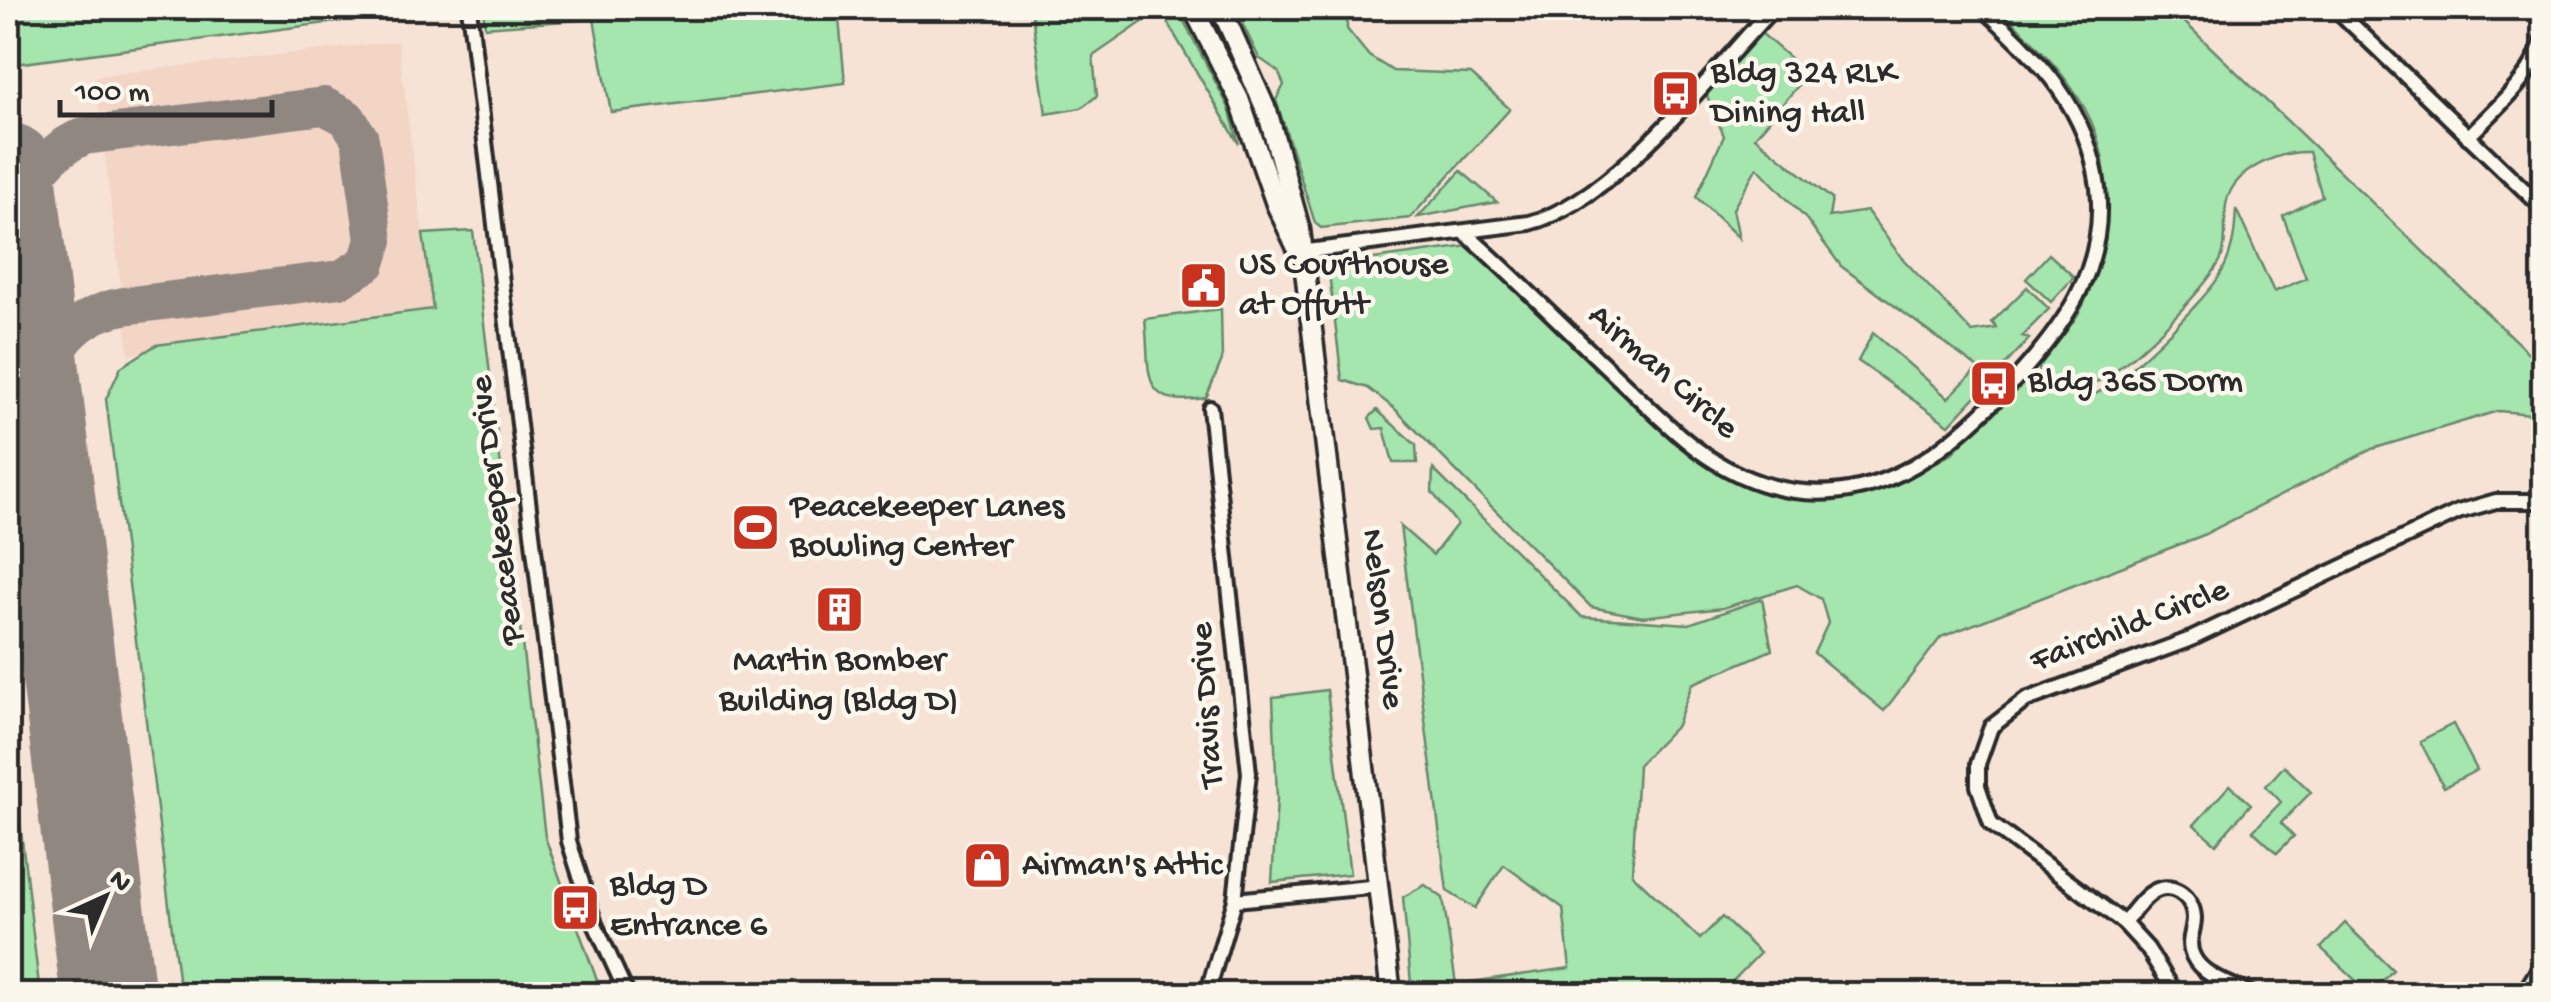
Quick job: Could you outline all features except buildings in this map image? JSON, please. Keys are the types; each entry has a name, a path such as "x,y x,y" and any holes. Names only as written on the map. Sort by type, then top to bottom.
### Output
{"street":[{"name":"Peacekeeper Drive","path":"469,8 569,840 595,924 627,994"},
{"name":"Nelson Drive","path":"1193,8 1240,99 1276,204 1300,252"},
{"name":"Nelson Drive","path":"1221,8 1283,160 1300,229 1391,994"},
{"path":"1300,252 1542,220 1590,197 1773,8"},
{"name":"Airman Circle","path":"1464,232 1708,460 1771,486 1817,491 1858,487 1906,471 1958,438 2048,344 2082,292 2098,232 2094,162 2074,106 2047,70 1983,8"},
{"path":"2335,8 2544,210"},
{"path":"2468,138 2522,80 2539,53 2544,35"},
{"name":"Travis Drive","path":"1207,994 1236,900 1249,772 1210,408"},
{"name":"Fairchild Circle","path":"2176,994 2147,948 2124,923 1991,824 1978,786 1978,764 1991,727 2026,700 2192,640 2458,512 2496,501 2544,501"},
{"path":"1236,900 1380,886"},
{"path":"2124,923 2150,893 2165,888 2180,891 2191,902 2192,956 2203,970 2250,994"},
{"path":"2523,994 2544,961"}],"shaded area":[{"path":"398,41 434,318 129,355 95,76"}],"green space":[{"path":"8,8 440,8 8,65"},
{"path":"483,8 838,8 845,83 611,112 594,19 485,27"},
{"path":"1031,8 1177,8 1229,108 1239,144 1160,10 1093,56 1097,96 1081,108 1046,114"},
{"path":"1235,8 1347,8 1347,29 1369,56 1393,71 1471,74 1510,109 1410,218 1321,228 1315,223 1276,100 1284,85 1278,71 1259,58"},
{"path":"1998,8 2170,8 2543,367 2543,415 2498,411 2372,449 2201,536 1941,637 1884,711 1814,653 1828,623 1821,599 1797,585 1723,608 1643,617 1591,607 1395,409 1368,388 1342,380 1328,265 1469,246 1673,441 1713,471 1748,485 1801,498 1860,494 1904,480 1951,454 2024,381 2082,396 2103,390 2119,378 2212,287 2228,259 2236,209 2274,292 2306,278 2283,216 2322,196 2309,152 2264,162 2236,183 2227,200 2220,261 2181,311 2124,364 2092,384 2079,387 2040,375 2039,367 2079,313 2093,281 2105,228 2105,174 2100,147 2079,99 2052,62"},
{"path":"1760,32 1808,74 1755,137 1832,199 1829,217 1867,211 1901,257 1972,332 1997,328 1992,322 2027,287 2049,309 2022,336 2029,339 1949,425 1858,361 1873,333 1948,398 1978,368 1841,266 1807,220 1757,167 1733,209 1739,238 1696,197 1724,136 1705,91"},
{"path":"1461,171 1497,202 1418,217"},
{"path":"473,231 545,837 602,994 180,994 106,399 121,367 156,345 433,309 423,234"},
{"path":"2049,254 2074,277 2051,302 2026,279"},
{"path":"1221,309 1222,360 1206,398 1168,398 1158,392 1149,370 1145,319"},
{"path":"1377,410 1416,445 1417,463 1393,463 1384,428 1374,429 1369,418"},
{"path":"1433,469 1582,617 1689,624 1762,599 1772,650 1692,684 1677,725 1638,765 1632,874 1700,939 1722,917 1760,953 1720,994 1412,994 1403,897 1425,885 1443,898 1456,984 1570,968 1563,908 1504,865 1475,908 1447,891 1400,526 1433,555 1457,524 1432,492"},
{"path":"1327,690 1350,874 1272,882 1277,799 1273,697"},
{"path":"8,720 40,994 8,994"},
{"path":"2453,724 2477,770 2444,787 2420,741"},
{"path":"2284,766 2311,792 2281,823 2294,836 2277,853 2253,831 2281,802 2266,786"},
{"path":"2230,785 2251,804 2216,844 2194,825"},
{"path":"2345,923 2393,970 2370,994 2321,948"}],"taxiway":[{"path":"17,246 23,210 34,180 53,155 84,136 324,106 347,118 360,139 374,240 367,263 341,279 103,311 86,320 60,346 44,380 38,419"}],"runway":[{"path":"8,170 108,994"}],"place":[{"name":"Bldg 324 RLK Dining Hall","path":"1676,94"},
{"name":"US Courthouse at Offutt","path":"1204,286"},
{"name":"Bldg 365 Dorm","path":"1993,383"},
{"name":"Peacekeeper Lanes Bowling Center","path":"755,528"},
{"name":"Martin Bomber Building (Bldg D)","path":"839,610"},
{"name":"Airman's Attic","path":"987,866"},
{"name":"Bldg D Entrance 6","path":"575,907"}]}
